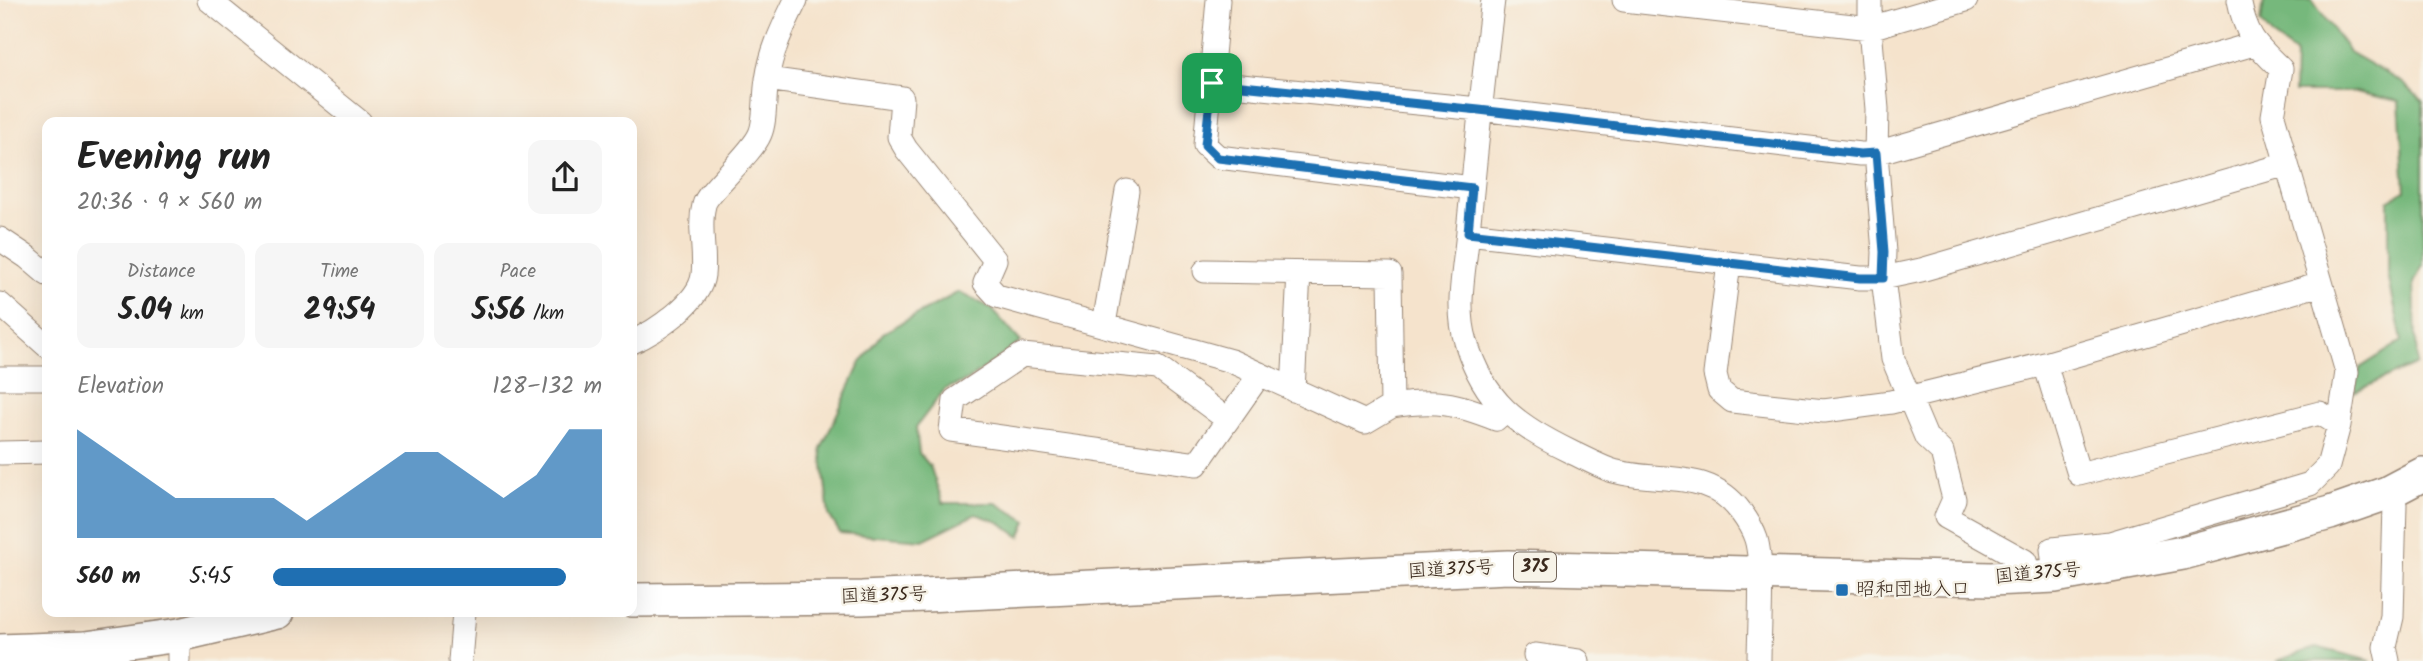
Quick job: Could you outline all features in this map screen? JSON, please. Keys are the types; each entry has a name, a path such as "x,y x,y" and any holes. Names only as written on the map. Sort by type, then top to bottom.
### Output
{"highway":[{"name":"国道375号","path":"637,600 862,598 1508,567 1991,579 2043,576 2183,553 2330,513 2388,493 2423,474"},
{"path":"0,651 179,648 263,617"}],"street":[{"path":"209,0 354,117"},
{"path":"637,340 690,303 704,277 701,226 704,202 732,172 761,133 767,79 776,41 796,0"},
{"path":"1218,0 1205,145 1218,158 1472,188"},
{"path":"1493,0 1461,290 1462,323 1478,374 1504,411 1536,435 1610,470 1698,481 1715,487 1733,501 1756,540 1759,573 1759,661"},
{"path":"1624,0 1741,7 1870,28 1966,0"},
{"path":"1870,0 1877,109 1876,153 1884,252 1883,278 1893,359 1926,437 1942,452 1954,499 1946,517 2025,561 2043,576 2052,549 2110,542 2310,484 2328,466 2339,425 2347,372 2273,116 2281,69 2254,44 2243,22 2239,0"},
{"path":"1212,83 1479,110 1860,154 1876,153 2254,44"},
{"path":"767,79 902,98 900,137 906,149 995,260 985,283 997,296 1231,360 1365,422 1392,406 1436,401 1471,409 1496,419 1504,411"},
{"path":"1468,233 1860,278 1883,278 1934,266 2287,164"},
{"path":"1104,324 1127,191"},
{"path":"0,239 42,270"},
{"path":"1729,263 1715,374 1719,390 1732,401 1824,411 1908,398 2045,364 2321,284"},
{"path":"1205,271 1390,274 1392,406"},
{"path":"1293,390 1299,273"},
{"path":"0,304 42,342"},
{"path":"1228,420 1158,368 1023,355 955,400 951,430 1197,464 1228,420 1260,374"},
{"path":"2045,364 2079,474 2320,413 2339,425"},
{"path":"0,378 42,378"},
{"path":"0,453 42,452"},
{"path":"2388,493 2395,504 2392,617 2385,647 2388,661"},
{"path":"460,661 464,617"},
{"path":"1535,655 1578,661"}],"green space":[{"path":"2264,0 2312,0 2349,52 2403,83 2423,101 2423,265 2414,283 2417,364 2354,392 2360,368 2402,341 2388,275 2388,201 2405,191 2399,101 2355,92 2294,92 2295,53 2273,37 2261,22"},
{"path":"959,292 991,308 1021,342 966,381 945,389 916,427 919,453 930,466 943,503 996,503 1027,521 1020,537 999,522 976,514 923,540 840,533 829,515 821,449 860,364 883,333"},
{"path":"2316,647 2371,661 2277,661"}],"place":[{"name":"昭和団地入口","path":"1842,590"}],"route":[{"path":"1212,83 1479,110 1860,154 1876,153 1884,252 1883,278 1860,278 1468,233 1472,188 1218,158 1205,145 1212,83"}]}
